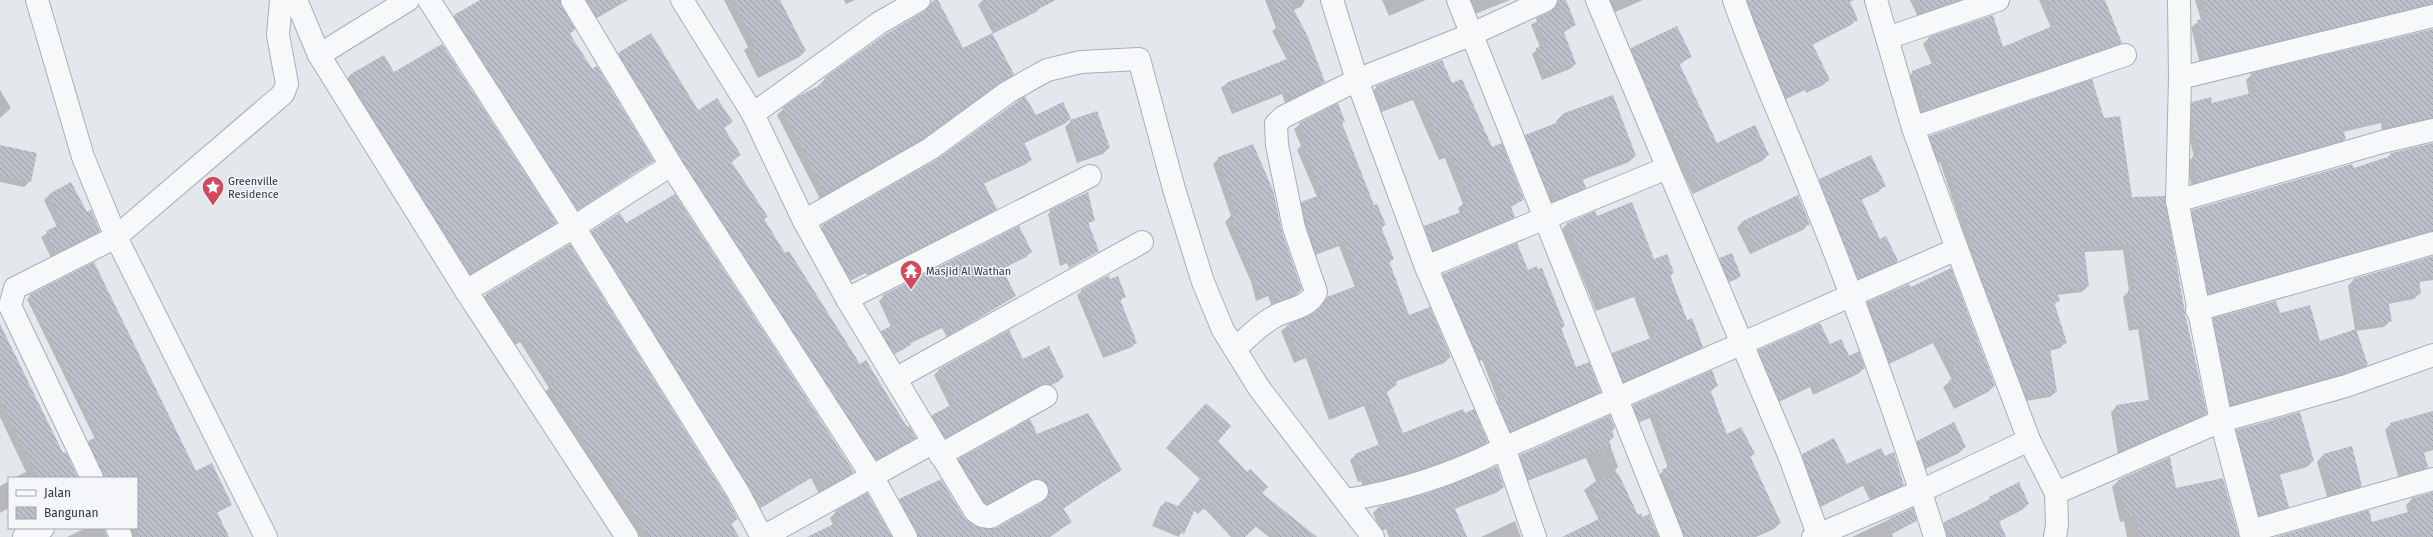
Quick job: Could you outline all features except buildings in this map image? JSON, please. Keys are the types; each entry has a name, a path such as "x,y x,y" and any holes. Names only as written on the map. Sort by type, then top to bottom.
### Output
{"street":[{"path":"37,0 83,157 116,237 266,537"},
{"path":"92,477 10,306 15,288 116,237 283,94 288,84 278,35 281,0"},
{"path":"296,0 319,55 466,291 627,537"},
{"path":"319,55 408,0"},
{"path":"429,0 574,227 738,492 762,537 872,476 936,449 1046,396"},
{"path":"572,0 671,165 872,476 906,537"},
{"path":"682,0 753,114 804,221 847,300 975,511 982,516 990,517 998,514 1037,491"},
{"path":"753,114 879,23 919,0"},
{"path":"1332,0 1357,80 1426,267 1504,448 1535,537"},
{"path":"1458,0 1470,35 1546,218 1672,537"},
{"path":"1235,349 1274,317 1307,303 1313,298 1316,292 1294,228 1278,145 1276,124 1283,117 1357,80 1470,35 1546,0"},
{"path":"1596,0 1788,455 1817,536 1921,491 2029,440"},
{"path":"1734,0 1751,50 1799,161 1852,295 1921,491 1935,537"},
{"path":"1876,0 1913,128 1957,249 2029,440 2056,493 2057,525 2055,537"},
{"path":"1887,38 1998,0"},
{"path":"2178,0 2180,78 2177,201 2197,310 2221,421 2251,534 2433,479"},
{"path":"2180,78 2433,16"},
{"path":"1913,128 2125,55"},
{"path":"804,221 930,149 1008,92 1047,70 1081,62 1139,59 1164,152 1203,282 1223,330 1259,388 1373,537"},
{"path":"2177,201 2382,142 2433,130"},
{"path":"466,291 574,227 671,165"},
{"path":"1426,267 1667,168"},
{"path":"847,300 1090,176"},
{"path":"895,379 1142,242"},
{"path":"2197,310 2433,243"},
{"path":"1346,500 1372,496 1478,462 1504,448 1957,249"},
{"path":"2056,493 2221,421 2346,386 2433,355"},
{"path":"24,537 41,529"}],"place":[{"name":"Greenville Residence","path":"213,206"},
{"name":"Masjid Al Wathan","path":"911,290"}]}
